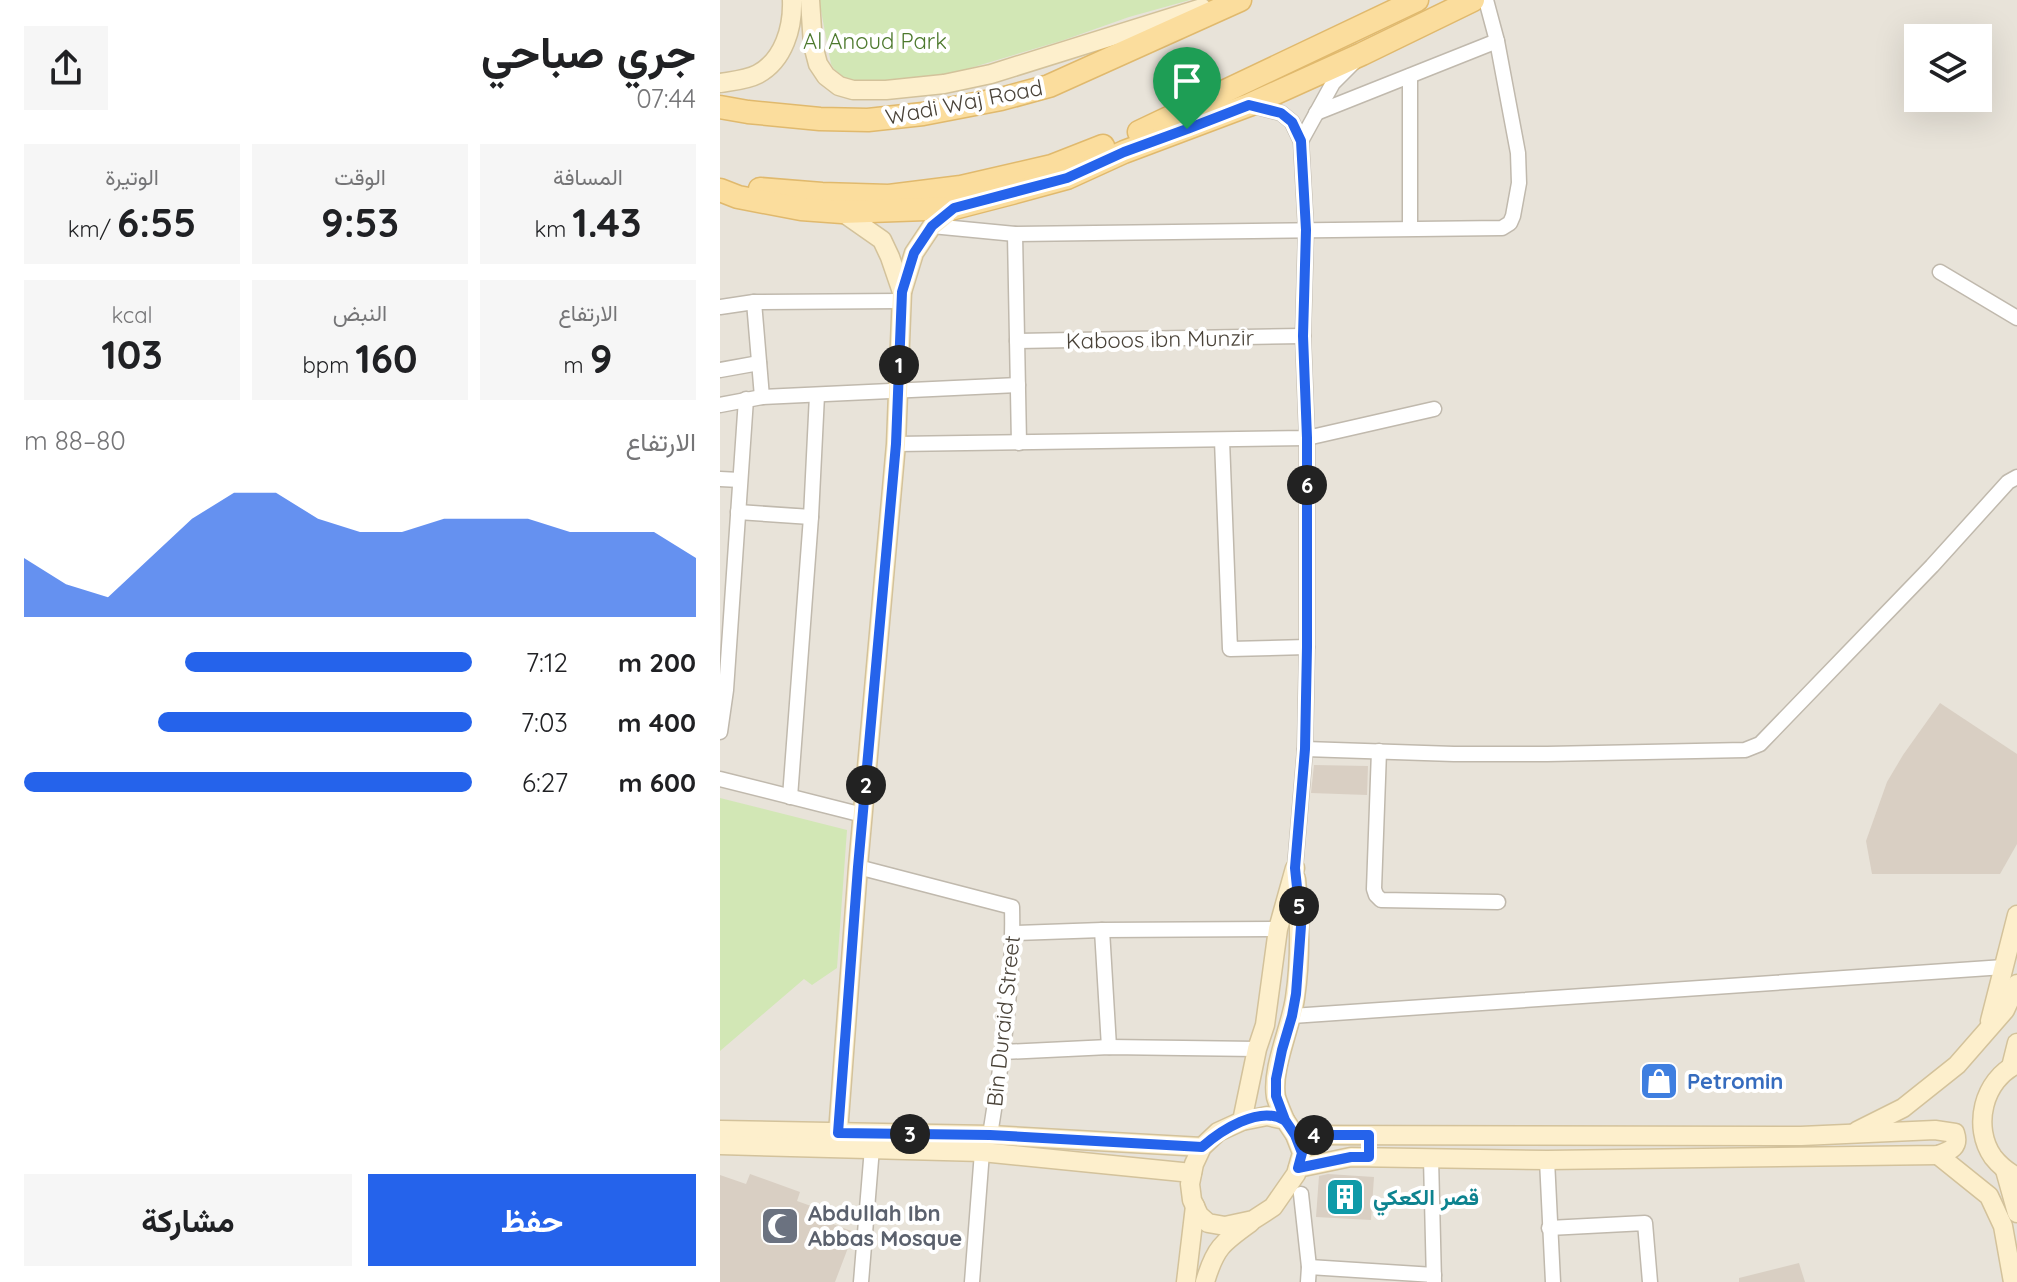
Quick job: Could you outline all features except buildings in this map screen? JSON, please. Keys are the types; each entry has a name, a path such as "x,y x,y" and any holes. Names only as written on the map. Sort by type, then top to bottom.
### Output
{"main road":[{"name":"Wadi Waj Road","path":"720,107 820,119 868,120 923,114 1001,99 1049,86 1240,0"},
{"path":"720,181 746,187 822,194 889,196 961,187 1052,166 1152,126 1417,0"},
{"path":"720,190 738,197 785,206 842,212 954,208 1067,178 1124,152 1249,105 1473,0"}],"street":[{"path":"720,83 757,76 771,65 789,32 792,0"},
{"path":"810,0 813,45 818,64 826,76 839,86 853,90 886,90 944,84 991,74 1228,0"},
{"path":"932,226 1015,234 1502,228 1510,223 1513,216 1519,183 1518,153 1486,0"},
{"path":"1316,113 1497,41"},
{"path":"1301,141 1333,83 1362,54"},
{"path":"1410,76 1410,228"},
{"path":"1205,1282 1211,1261 1222,1244 1273,1207 1285,1192 1302,1153 1276,1096 1276,1079 1292,1016 1301,926 1295,868 1305,749 1307,647 1307,438 1303,336 1306,230 1301,141 1292,122 1281,113 1249,105"},
{"path":"838,1133 896,444 901,297 914,253 932,226 954,208"},
{"path":"842,212 882,240 901,297"},
{"path":"1015,234 1019,443"},
{"path":"1940,272 2017,318"},
{"path":"720,307 754,302 901,297"},
{"path":"754,302 762,397"},
{"name":"Kaboos ibn Munzir","path":"1017,341 1303,336"},
{"path":"720,370 759,363"},
{"path":"720,405 762,397 1018,385"},
{"path":"790,797 817,395"},
{"path":"720,732 726,690 746,399"},
{"path":"896,444 1307,438 1434,409"},
{"path":"1222,440 1230,649 1307,647"},
{"path":"1305,749 1547,754 1745,750 1760,744 1932,566 2008,482 2017,477"},
{"path":"720,479 740,480"},
{"path":"738,512 811,517"},
{"path":"1379,751 1376,895 1381,900 1498,902"},
{"path":"720,779 863,815"},
{"name":"Bin Duraid Street","path":"858,867 1012,907 1013,933 1003,1052 986,1144 972,1282"},
{"path":"1242,1121 1265,1025 1278,929 1295,868"},
{"path":"1986,1032 2017,915"},
{"path":"1013,933 1278,929"},
{"path":"1102,930 1109,1047"},
{"path":"1292,1016 2004,967"},
{"path":"1852,1134 1903,1108 1957,1065 2005,1010 2017,984"},
{"path":"2017,1043 2014,1066 1996,1080 1986,1097 1982,1117 1984,1137 1992,1155 2011,1174 2017,1213"},
{"path":"1003,1052 1109,1047 1257,1049"},
{"path":"1253,1220 1225,1226 1208,1223 1199,1215 1192,1200 1190,1184 1202,1147 1218,1132 1242,1121 1267,1116 1290,1128 1369,1135 1787,1137 1935,1130 1955,1133 1957,1139 1952,1150 1938,1155 1547,1160 1351,1157 1298,1168"},
{"path":"720,1130 838,1133 986,1144 1192,1173"},
{"path":"1369,1135 1369,1157"},
{"path":"720,1145 1202,1147"},
{"path":"861,1282 872,1148"},
{"path":"1938,1155 1989,1196 2003,1226 2013,1282"},
{"path":"1301,1194 1308,1274 1434,1278 1431,1158"},
{"path":"1547,1160 1553,1282"},
{"path":"1186,1282 1195,1206"},
{"path":"1549,1228 1645,1223 1650,1282"}],"shaded area":[{"path":"720,0 2017,0 2017,1282 720,1282"}],"green space":[{"name":"Al Anoud Park","path":"819,0 1190,0 947,75 904,81 850,83 831,64"},
{"path":"720,798 847,830 837,968 812,985 804,979 720,1051"}],"place":[{"name":"Petromin","path":"1659,1081"},
{"name":"قصر الكعكي","path":"1345,1197"},
{"name":"Abdullah Ibn Abbas Mosque","path":"780,1226"}],"route":[{"path":"1187,129 1124,152 1067,178 954,208 932,226 914,253 902,292 896,444 838,1133 990,1135 1202,1147 1218,1132 1242,1121 1267,1116 1285,1120 1295,1135 1369,1135 1369,1157 1351,1157 1298,1168 1302,1153 1285,1120 1276,1096 1276,1079 1296,994 1301,926 1295,868 1305,749 1307,647 1307,438 1303,336 1306,230 1301,141 1286,116 1249,105 1187,129"}]}
